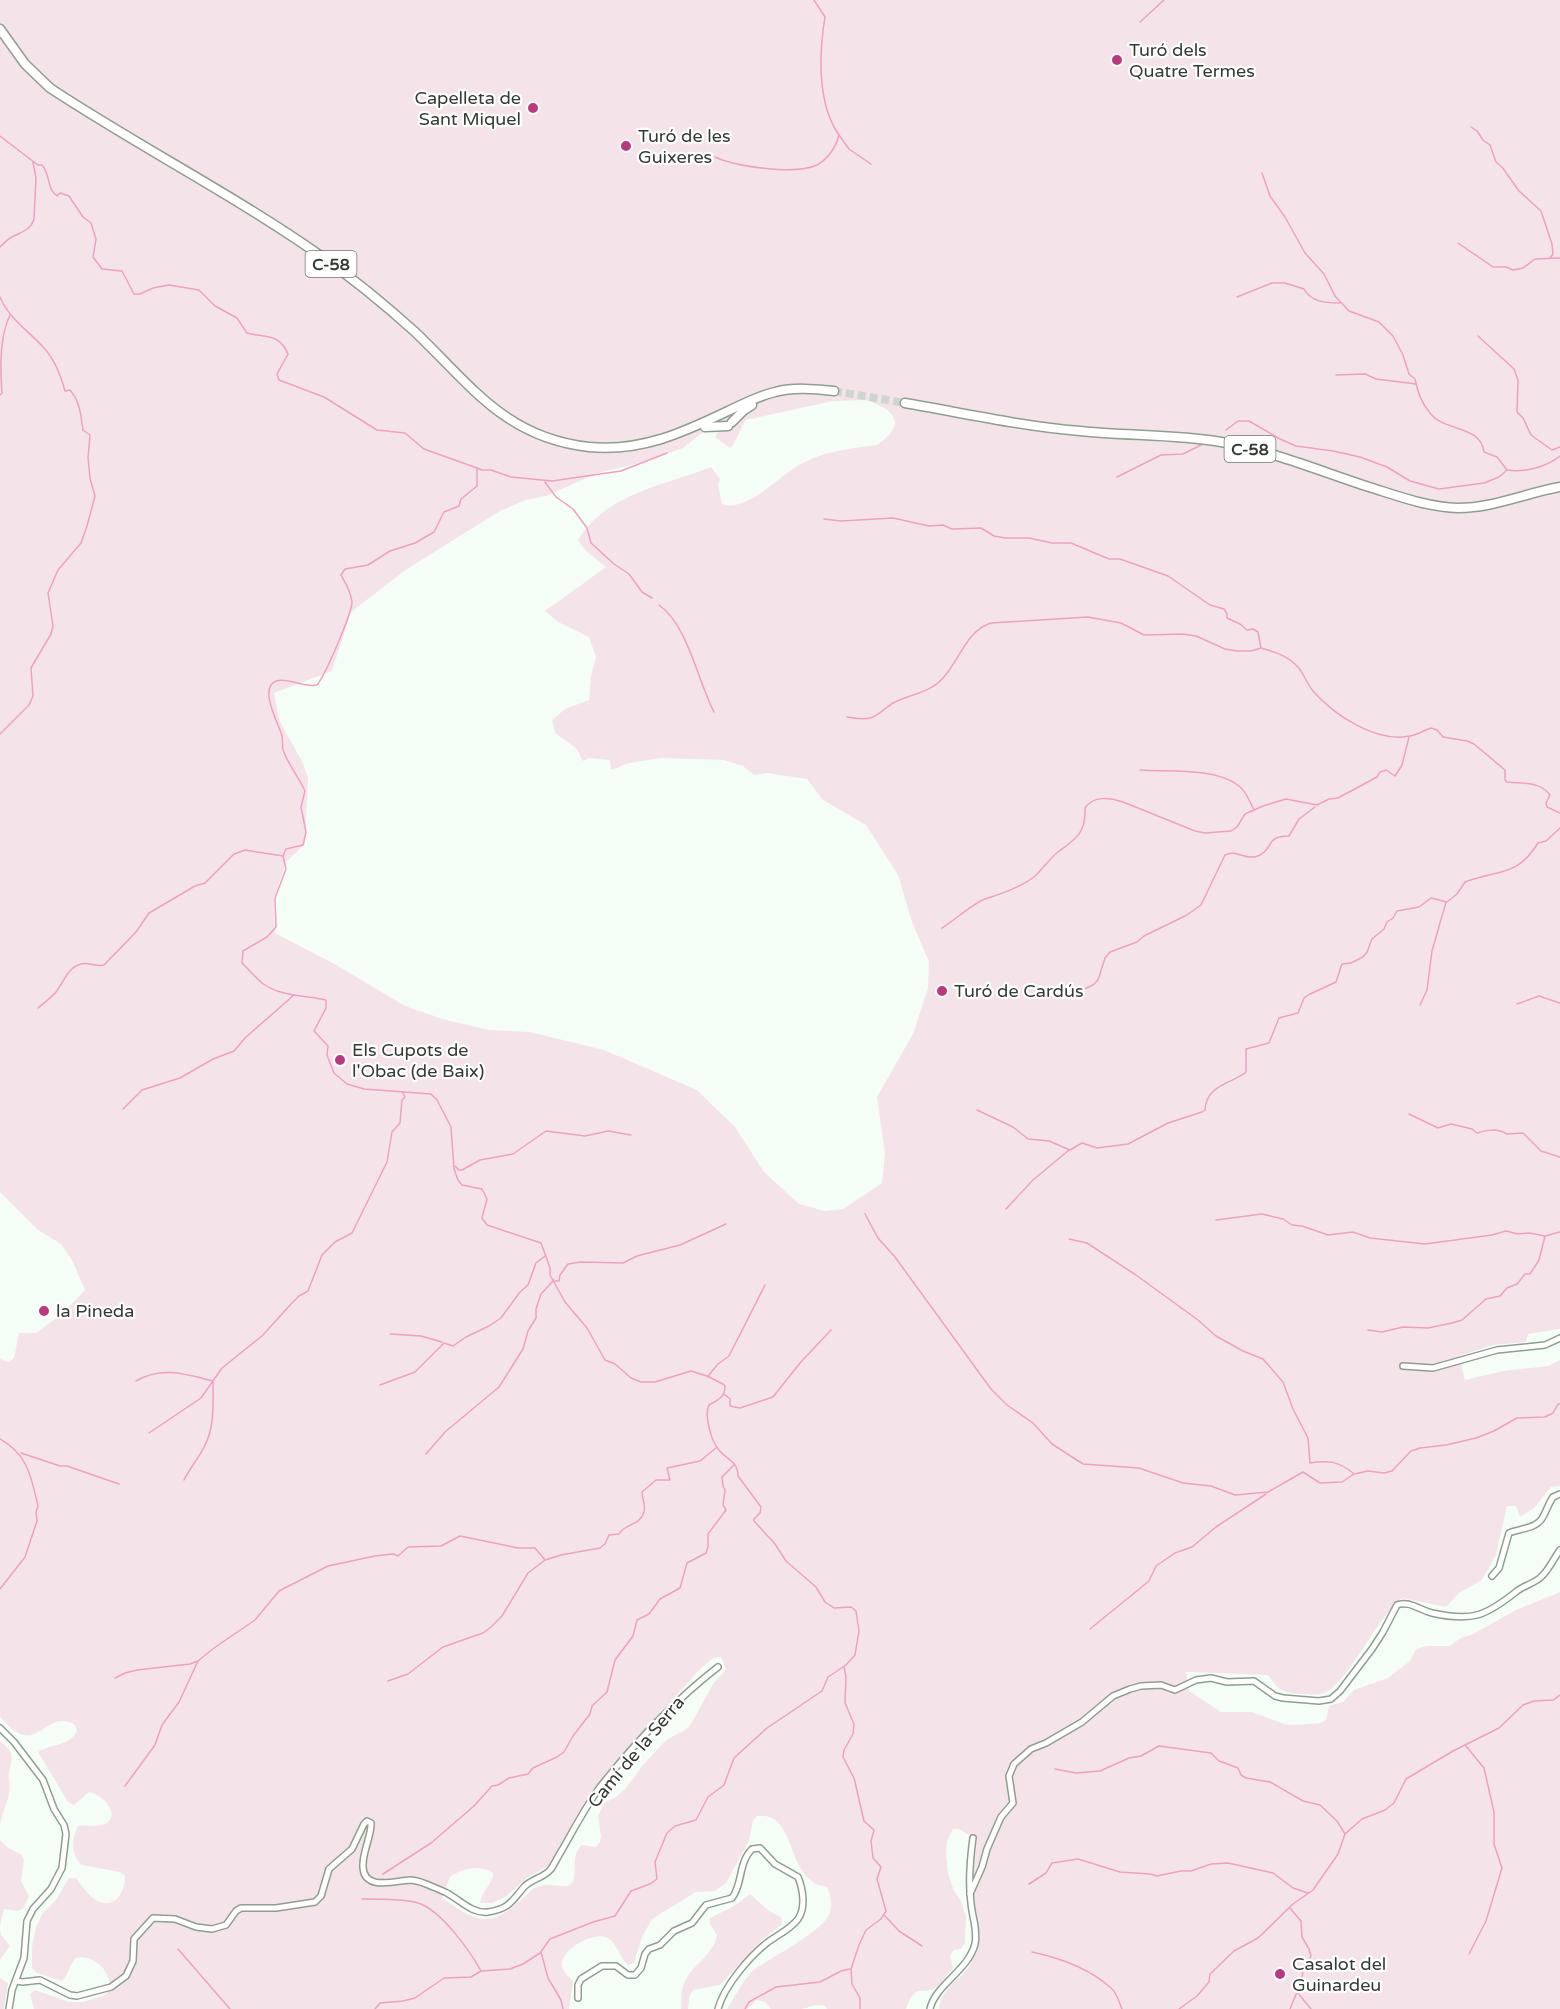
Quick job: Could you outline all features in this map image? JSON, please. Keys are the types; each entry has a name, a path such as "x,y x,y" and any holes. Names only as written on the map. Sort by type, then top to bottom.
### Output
{"main road":[{"name":"C-58","path":"0,29 25,64 50,88 277,226 319,255 413,330 481,398 507,418 538,434 591,447 626,447 649,443 692,428 775,392 804,388 834,391"},
{"name":"C-58","path":"0,36 22,67 48,91 275,230 339,274 410,333 481,402 506,421 537,436 573,447 609,450 657,444 730,421 753,404 779,394 818,389"},
{"name":"C-58","path":"905,403 1079,428 1159,431 1222,439 1271,451 1411,497 1436,502 1460,504 1480,502 1560,485"},
{"path":"692,428 730,421 753,404"},
{"path":"730,411 730,421"}],"street":[{"path":"1403,1366 1433,1368 1497,1350 1545,1345 1560,1338"},
{"path":"1492,1576 1499,1568 1509,1533 1538,1523 1545,1515 1553,1497 1560,1494"},
{"path":"970,1894 1001,1817 1013,1803 1010,1780 1012,1767 1031,1749 1082,1722 1113,1696 1141,1686 1161,1685 1171,1690 1179,1690 1204,1678 1227,1682 1254,1681 1271,1694 1283,1698 1319,1701 1331,1699 1340,1691 1380,1638 1397,1605 1407,1603 1425,1611 1452,1617 1486,1613 1494,1610 1522,1588 1540,1578 1560,1550"},
{"name":"Camí de la Serra","path":"16,1981 40,1980 70,1995 86,1995 111,1987 123,1980 134,1961 135,1937 153,1918 175,1919 196,1927 212,1929 226,1925 241,1908 276,1908 315,1902 321,1896 329,1869 349,1852 367,1821 371,1823 371,1828 365,1845 363,1868 365,1875 371,1880 390,1884 408,1880 418,1881 445,1892 480,1912 507,1905 518,1897 525,1886 549,1872 600,1788 657,1721 676,1701 718,1667"},
{"path":"0,1728 14,1742 43,1780 66,1834 62,1868 51,1889 33,1909 27,1921 24,1958 10,1997 9,2009"},
{"path":"930,2009 935,1998 965,1964 975,1945 976,1926 970,1894 969,1868 973,1838"},
{"path":"578,1998 578,1985 587,1974 608,1965 618,1967 628,1975 635,1975 641,1968 649,1949 660,1945 671,1933 692,1923 706,1905 732,1899 738,1887 745,1858 752,1849 760,1848 775,1864 798,1878 802,1895 802,1911 797,1920 761,1948 740,1971 723,1995 718,2009"}],"shaded area":[{"path":"0,0 1560,0 1560,1329 1528,1334 1526,1342 1493,1345 1459,1356 1465,1380 1503,1371 1548,1366 1560,1360 1560,1486 1551,1487 1534,1508 1520,1517 1516,1506 1507,1506 1496,1555 1482,1580 1459,1593 1446,1607 1402,1598 1382,1620 1343,1677 1324,1693 1313,1695 1285,1692 1268,1675 1186,1672 1189,1691 1221,1712 1252,1712 1293,1725 1320,1723 1326,1720 1329,1706 1343,1702 1354,1690 1388,1678 1410,1661 1416,1649 1427,1646 1450,1646 1459,1639 1473,1634 1516,1610 1560,1592 1560,2009 939,2009 945,1993 969,1967 977,1935 974,1882 977,1840 959,1829 953,1829 947,1841 948,1873 966,1916 965,1943 961,1949 954,1950 950,1955 953,1968 938,1986 913,1994 906,2009 827,2009 825,2006 818,2005 801,2009 771,2009 765,2002 757,2000 747,2009 727,2009 752,1971 816,1930 829,1915 831,1908 827,1887 813,1882 804,1873 780,1824 770,1817 757,1816 753,1821 749,1841 726,1883 715,1891 696,1892 652,1919 642,1937 634,1963 628,1965 611,1941 602,1936 579,1943 566,1954 562,1966 573,1981 569,2009 34,2009 30,1994 35,1990 69,2002 83,2002 106,1995 109,1980 97,1962 82,1957 76,1958 62,1981 37,1973 32,1968 32,1947 36,1927 42,1914 56,1900 69,1878 76,1878 87,1893 96,1900 108,1903 113,1902 121,1894 125,1876 120,1872 82,1865 75,1857 74,1835 78,1826 107,1823 111,1819 111,1809 99,1796 89,1792 74,1805 68,1802 38,1752 70,1739 77,1731 75,1725 59,1721 33,1734 26,1735 15,1731 0,1717 0,1359 9,1362 14,1358 19,1333 36,1333 63,1313 85,1290 72,1260 61,1244 38,1230 0,1192","holes":["865,400 884,408 894,418 895,424 887,437 877,445 832,452 810,459 767,489 739,504 722,504 718,485 720,479 711,467 620,501 590,524 578,540 586,551 606,567 545,611 558,622 589,637 596,657 591,676 589,700 565,709 552,720 555,733 576,748 583,761 589,758 610,760 611,770 629,763 661,758 724,760 743,766 754,775 767,773 807,779 823,800 866,825 898,875 912,922 929,962 928,988 913,1034 877,1097 885,1154 882,1183 843,1209 825,1211 799,1204 764,1172 735,1127 697,1090 604,1050 530,1032 489,1030 446,1020 405,1006 338,966 275,933 274,898 286,862 305,844 308,778 302,761 280,722 274,693 332,671 351,612 407,569 500,511 526,500 546,496 598,473 648,461 683,448 702,433 719,430 715,437 730,448 746,420 833,401","721,1657 726,1669 713,1684 687,1729 666,1740 626,1788 616,1797 604,1803 598,1816 600,1842 596,1847 582,1845 579,1849 575,1857 573,1882 568,1886 537,1887 500,1916 490,1919 473,1917 442,1898 450,1877 465,1869 476,1868 493,1873 480,1903 492,1903 505,1897 528,1877 548,1866 590,1793 703,1666 714,1658"]},
{"path":"0,1741 9,1749 12,1758 9,1773 10,1787 0,1824"},
{"path":"0,1840 8,1848 21,1854 24,1860 21,1881 29,1896 23,1909 17,1911 4,1909 0,1926"},
{"path":"750,1894 769,1911 781,1917 782,1924 761,1941 720,1985 693,1990 688,2009 681,2009 683,1984 715,1942 717,1935 710,1924 710,1918 734,1906"},
{"path":"0,1930 1,1935 10,1946 0,1960"},
{"path":"0,1978 8,1983 4,2009 0,2009"}],"waterway":[{"path":"715,157 751,167 795,169 817,165 834,148 839,135 832,123 823,94 821,62 825,17 814,0"},
{"path":"1140,22 1164,0"},
{"path":"1471,127 1490,145 1496,162 1519,191 1541,211 1552,244 1553,254 1550,258"},
{"path":"839,135 849,149 871,164"},
{"path":"0,136 38,165 42,165 47,173 51,189 57,196 60,193 69,196 83,217 91,223 96,239 93,257 102,269 122,271 134,294 169,285 199,290 215,306 237,318 247,333 276,339 284,347 288,354 277,374 279,380 324,397 377,430 405,433 424,449 477,468 477,486 461,499 459,506 444,512 434,532 415,543 390,551 368,565 345,569 341,575 351,595 351,608 332,658 317,685 281,680 271,685 269,698 282,736 283,750 305,791 301,807 306,832 303,845 286,849 283,856 286,869 275,898 276,927 267,937 243,951 242,963 269,988 326,1000 326,1008 314,1031 328,1046 327,1055 334,1073 347,1084 364,1089 431,1094 437,1100 451,1127 454,1169 458,1180 462,1185 482,1189 487,1199 482,1218 487,1225 541,1243 550,1268 550,1275 565,1302 587,1328 605,1360 615,1364 631,1378 641,1382 655,1382 691,1371 707,1376 725,1386 722,1396 709,1405 707,1415 709,1428 716,1446 734,1464 738,1476 761,1507 754,1521 775,1544 786,1561 816,1587 825,1602 834,1608 851,1607 856,1611 859,1631 855,1655 846,1665 828,1677 822,1691 767,1728 734,1758 724,1785 708,1797 696,1820 675,1826 667,1833 655,1862 657,1879 631,1891 615,1916 550,1939 540,1953 523,1964 510,1969 481,1971 471,1977 444,1978 415,1998 380,2003 375,2009"},
{"path":"0,247 33,223 36,178 33,162"},
{"path":"1262,173 1270,196 1305,253 1324,274 1335,296 1349,311 1379,322 1393,336 1403,355 1409,374 1415,379 1420,397 1430,413 1436,419 1476,437 1484,452 1497,457 1507,470"},
{"path":"1458,243 1493,267 1506,267 1513,270 1523,268 1535,259 1560,258"},
{"path":"1237,297 1272,283 1285,283 1304,289 1311,297 1319,301 1340,303"},
{"path":"0,297 14,318 48,353 57,368 65,391 70,390 76,399 83,430 90,435 88,458 95,496 81,543 58,570 48,593 53,626 51,634 31,668 33,696 29,705 0,734"},
{"path":"0,395 2,393 3,343 10,315"},
{"path":"1478,336 1514,369 1518,380 1517,412 1523,418 1531,435 1552,450 1560,447"},
{"path":"1336,375 1365,374 1376,379 1416,384"},
{"path":"1226,430 1238,421 1249,421 1296,446 1360,457 1387,467 1410,481 1439,489 1484,483 1499,477 1507,470 1520,471 1535,468 1560,456"},
{"path":"1117,477 1161,455 1183,454 1203,444"},
{"path":"477,468 511,477 552,481 621,471 667,453"},
{"path":"545,482 556,497 573,509 587,528 591,543 629,574 642,592 652,598"},
{"path":"824,519 841,521 893,518 929,526 943,525 952,529 981,528 994,536 1071,543 1109,559 1120,559 1168,576 1210,605 1224,609 1227,618 1247,630 1253,629 1258,632 1261,648 1281,655 1294,663 1313,691 1344,718 1383,735 1410,736 1431,728 1437,730 1443,737 1474,744 1505,770 1507,782 1541,787 1550,795 1546,803 1547,807 1560,813"},
{"path":"659,605 678,626 714,712"},
{"path":"847,717 864,719 873,717 893,703 932,687 949,671 969,639 991,623 1088,617 1121,623 1144,635 1196,636 1225,649 1237,651 1261,648"},
{"path":"942,928 981,901 1018,887 1035,876 1079,834 1084,824 1085,808 1093,801 1108,799 1123,802 1195,831 1205,833 1231,831 1237,827 1245,814 1263,806 1286,799 1317,805 1329,799 1338,798 1377,777 1380,772 1386,770 1395,776 1402,765 1409,737"},
{"path":"1140,770 1205,773 1218,776 1241,788 1254,810"},
{"path":"1082,990 1098,980 1105,958 1110,952 1137,942 1201,905 1225,855 1233,853 1249,857 1258,856 1276,838 1289,836 1299,819 1315,807"},
{"path":"977,1110 1013,1127 1028,1139 1049,1141 1070,1150 1082,1143 1097,1148 1128,1144 1168,1123 1202,1112 1215,1089 1246,1072 1246,1049 1269,1043 1279,1018 1298,1013 1304,998 1336,982 1342,964 1351,963 1363,957 1372,939 1384,929 1397,911 1419,907 1431,898 1447,902 1457,894 1465,882 1506,871 1522,862 1538,843 1546,841 1560,828"},
{"path":"38,1008 56,992 72,969 84,964 104,965 136,932 149,913 195,886 205,883 234,854 245,850 283,856"},
{"path":"1420,1005 1427,990 1432,951 1446,902"},
{"path":"123,1109 142,1090 180,1078 213,1059 234,1051 245,1038 294,995"},
{"path":"1517,1004 1539,996 1560,1003"},
{"path":"149,1433 201,1398 222,1368 262,1336 299,1296 308,1291 322,1255 335,1242 352,1233 387,1162 392,1132 400,1123 402,1100 405,1097 403,1093"},
{"path":"1409,1114 1438,1128 1451,1124 1472,1129 1477,1133 1492,1130 1507,1134 1523,1133 1541,1151 1560,1157"},
{"path":"455,1166 462,1170 480,1160 513,1154 546,1131 585,1136 608,1131 631,1135"},
{"path":"1006,1209 1033,1180 1069,1150"},
{"path":"865,1214 878,1238 895,1257 991,1389 1007,1405 1033,1423 1052,1444 1083,1464 1139,1468 1183,1483 1211,1486 1235,1495 1268,1492 1303,1472 1320,1483 1342,1482 1354,1474 1368,1471 1384,1473 1392,1471 1411,1451 1476,1438 1517,1418 1545,1417 1553,1413 1560,1404"},
{"path":"1216,1220 1262,1214 1328,1235 1353,1232 1370,1238 1425,1244 1506,1231 1545,1236"},
{"path":"555,1281 559,1281 560,1275 568,1264 623,1263 637,1256 680,1245 726,1224"},
{"path":"1368,1330 1382,1332 1403,1327 1428,1328 1462,1320 1486,1299 1500,1296 1507,1288 1517,1284 1525,1274 1530,1274 1539,1260 1545,1236 1560,1232"},
{"path":"1069,1239 1087,1243 1136,1275 1198,1320 1216,1336 1263,1359 1283,1382 1293,1409 1308,1438 1310,1463 1333,1462 1353,1473"},
{"path":"380,1385 415,1372 444,1343 453,1346 501,1318 528,1285 536,1263 545,1256"},
{"path":"426,1454 445,1432 499,1387 523,1349 528,1331 536,1318 536,1309 541,1294 554,1280"},
{"path":"708,1376 729,1356 765,1285"},
{"path":"724,1394 730,1399 730,1406 740,1408 773,1397 800,1363 831,1330"},
{"path":"390,1334 421,1336 442,1342"},
{"path":"136,1381 146,1376 164,1373 183,1374 213,1381 213,1415 208,1440 184,1480"},
{"path":"0,1439 17,1452 27,1467 38,1506 37,1521 25,1557 0,1589"},
{"path":"125,1786 155,1745 162,1725 179,1702 198,1661 255,1620 279,1591 328,1566 375,1556 393,1554 398,1556 408,1547 441,1546 460,1536 518,1548 535,1548 545,1560 600,1548 605,1544 609,1535 619,1534 642,1517 645,1507 642,1492 656,1480 670,1480 667,1468 700,1461 716,1448"},
{"path":"21,1453 119,1484"},
{"path":"383,1874 431,1843 474,1806 492,1786 509,1778 528,1774 533,1768 564,1752 590,1714 592,1706 607,1692 615,1660 633,1636 637,1620 649,1614 660,1599 680,1588 687,1563 706,1553 708,1534 726,1510 723,1505 725,1490 722,1477 734,1465"},
{"path":"1090,1629 1149,1581 1156,1566 1175,1553 1192,1547 1216,1527 1266,1494"},
{"path":"388,1681 408,1674 443,1647 483,1633 491,1627 502,1616 528,1573 545,1560"},
{"path":"115,1678 137,1670 190,1664 198,1661"},
{"path":"844,1667 845,1703 854,1724 853,1734 844,1750 843,1757 854,1778 864,1821 874,1830 871,1841 873,1858 881,1867 877,1879 886,1911 881,1919 866,1930 851,1969 852,1984 860,1998 860,2009"},
{"path":"1179,2009 1197,1996 1209,1982 1210,1974 1234,1951 1258,1938 1293,1904 1313,1890 1338,1854 1345,1834 1362,1819 1385,1810 1394,1803 1406,1779 1453,1751 1499,1728 1523,1705 1534,1701 1553,1700 1560,1695"},
{"path":"1055,1769 1076,1773 1100,1771 1129,1758 1141,1756 1159,1746 1211,1753 1219,1761 1238,1768 1241,1775 1246,1778 1270,1782 1303,1801 1320,1805 1337,1821 1345,1834"},
{"path":"1466,1746 1484,1768 1494,1812 1494,1844 1502,1868 1486,1921 1469,1954"},
{"path":"1029,1884 1046,1873 1052,1863 1078,1859 1120,1872 1157,1876 1191,1871 1211,1864 1228,1863 1273,1873 1293,1888 1308,1893"},
{"path":"362,1899 406,1901 427,1907 454,1932 481,1971"},
{"path":"1290,1908 1301,1921 1302,1937 1311,1956 1303,1970 1302,1980 1290,2009"},
{"path":"884,1915 899,1931 922,1946"},
{"path":"178,1949 230,2009"},
{"path":"541,1952 548,1978 561,2000 563,2009"},
{"path":"1032,1952 1084,1969 1113,1990 1122,2009"},
{"path":"745,2009 749,2002 776,1987 820,1982 850,1969"},
{"path":"1297,1992 1311,2009"}],"tunnel":[{"path":"834,391 905,403"}],"place":[{"name":"Turó dels Quatre Termes","path":"1117,60"},
{"name":"Capelleta de Sant Miquel","path":"533,108"},
{"name":"Turó de les Guixeres","path":"626,146"},
{"name":"Turó de Cardús","path":"942,991"},
{"name":"Els Cupots de l'Obac (de Baix)","path":"340,1060"},
{"name":"la Pineda","path":"44,1311"},
{"name":"Casalot del Guinardeu","path":"1280,1974"}]}
